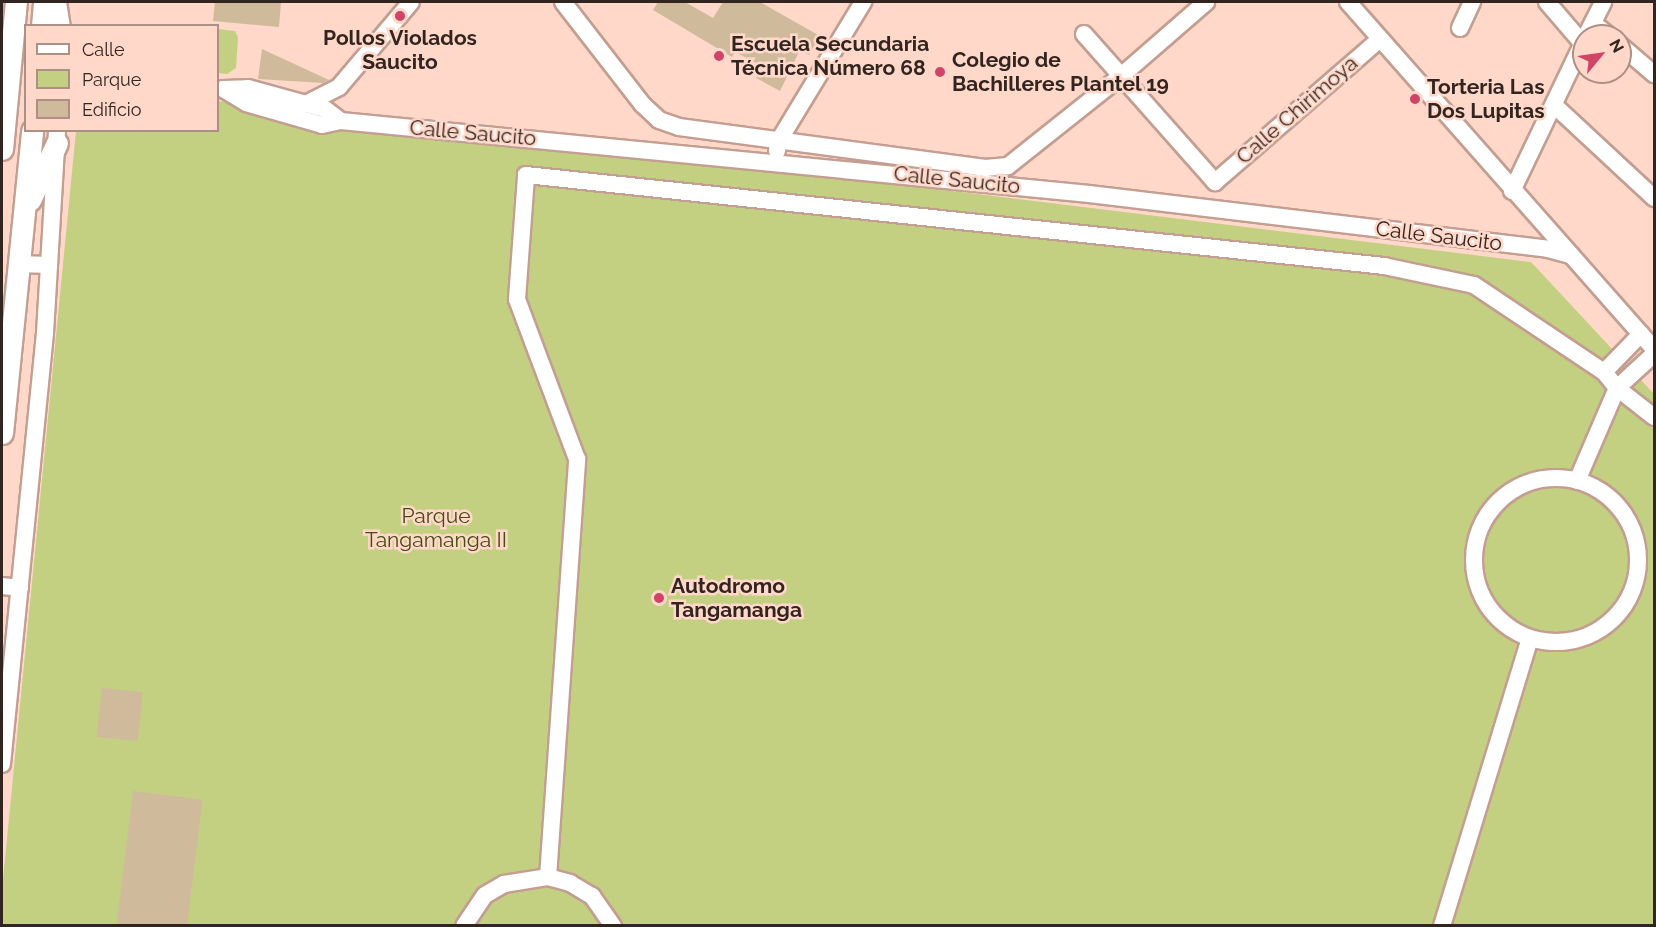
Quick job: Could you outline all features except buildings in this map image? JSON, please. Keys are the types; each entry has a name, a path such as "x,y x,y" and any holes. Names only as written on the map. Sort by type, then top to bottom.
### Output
{"main road":[{"path":"2,149 16,2"},
{"path":"42,24 44,2"},
{"path":"55,2 59,24"},
{"path":"2,167 9,144 15,90 24,79"},
{"path":"2,433 32,132"},
{"path":"24,214 57,137"}],"street":[{"path":"279,112 306,104 339,87 411,2"},
{"path":"563,2 642,104 658,120 679,127 985,168 1008,166 1121,76 1206,2"},
{"path":"775,161 778,141 863,2"},
{"path":"1348,2 1512,191 1654,349"},
{"path":"1460,28 1472,2"},
{"path":"1547,2 1573,24"},
{"path":"1592,24 1602,2"},
{"path":"1084,34 1121,76"},
{"name":"Calle Chirimoya","path":"1121,76 1215,182 1380,39"},
{"path":"1632,55 1654,74"},
{"path":"1512,191 1572,67"},
{"name":"Calle Saucito","path":"220,89 248,88 325,109 341,121"},
{"name":"Calle Saucito","path":"220,89 246,103 322,124 341,121 775,161 1089,194 1517,246 1570,255"},
{"path":"1554,105 1654,198"},
{"path":"2,764 49,266 57,137"},
{"path":"548,877 577,459 517,299 526,175 1384,266 1474,285 1604,372 1617,388 1654,417"},
{"path":"1517,246 1532,235 1533,213"},
{"path":"18,264 49,266"},
{"path":"1604,372 1641,334"},
{"path":"1577,481 1617,388 1654,354"},
{"path":"1535,479 1577,481 1592,485 1615,502 1635,536 1639,565 1632,593 1616,617 1593,634 1566,642 1530,639 1505,625 1486,603 1475,576 1474,548 1483,520 1509,491 1535,479"},
{"path":"2,586 20,588"},
{"path":"1443,926 1530,639"},
{"path":"464,926 485,895 504,884 548,877 570,883 592,896 613,926"}],"green space":[{"path":"219,29 235,31 238,37 236,68 227,74 219,73"},
{"name":"Parque Tangamanga II","path":"219,101 1531,262 1654,394 1654,925 2,926 2,890 76,132 219,132"}],"place":[{"name":"Pollos Violados Saucito","path":"400,16"},
{"name":"Escuela Secundaria Técnica Número 68","path":"719,56"},
{"name":"Colegio de Bachilleres Plantel 19","path":"940,72"},
{"name":"Torteria Las Dos Lupitas","path":"1415,99"},
{"name":"Autodromo Tangamanga","path":"659,598"}]}
